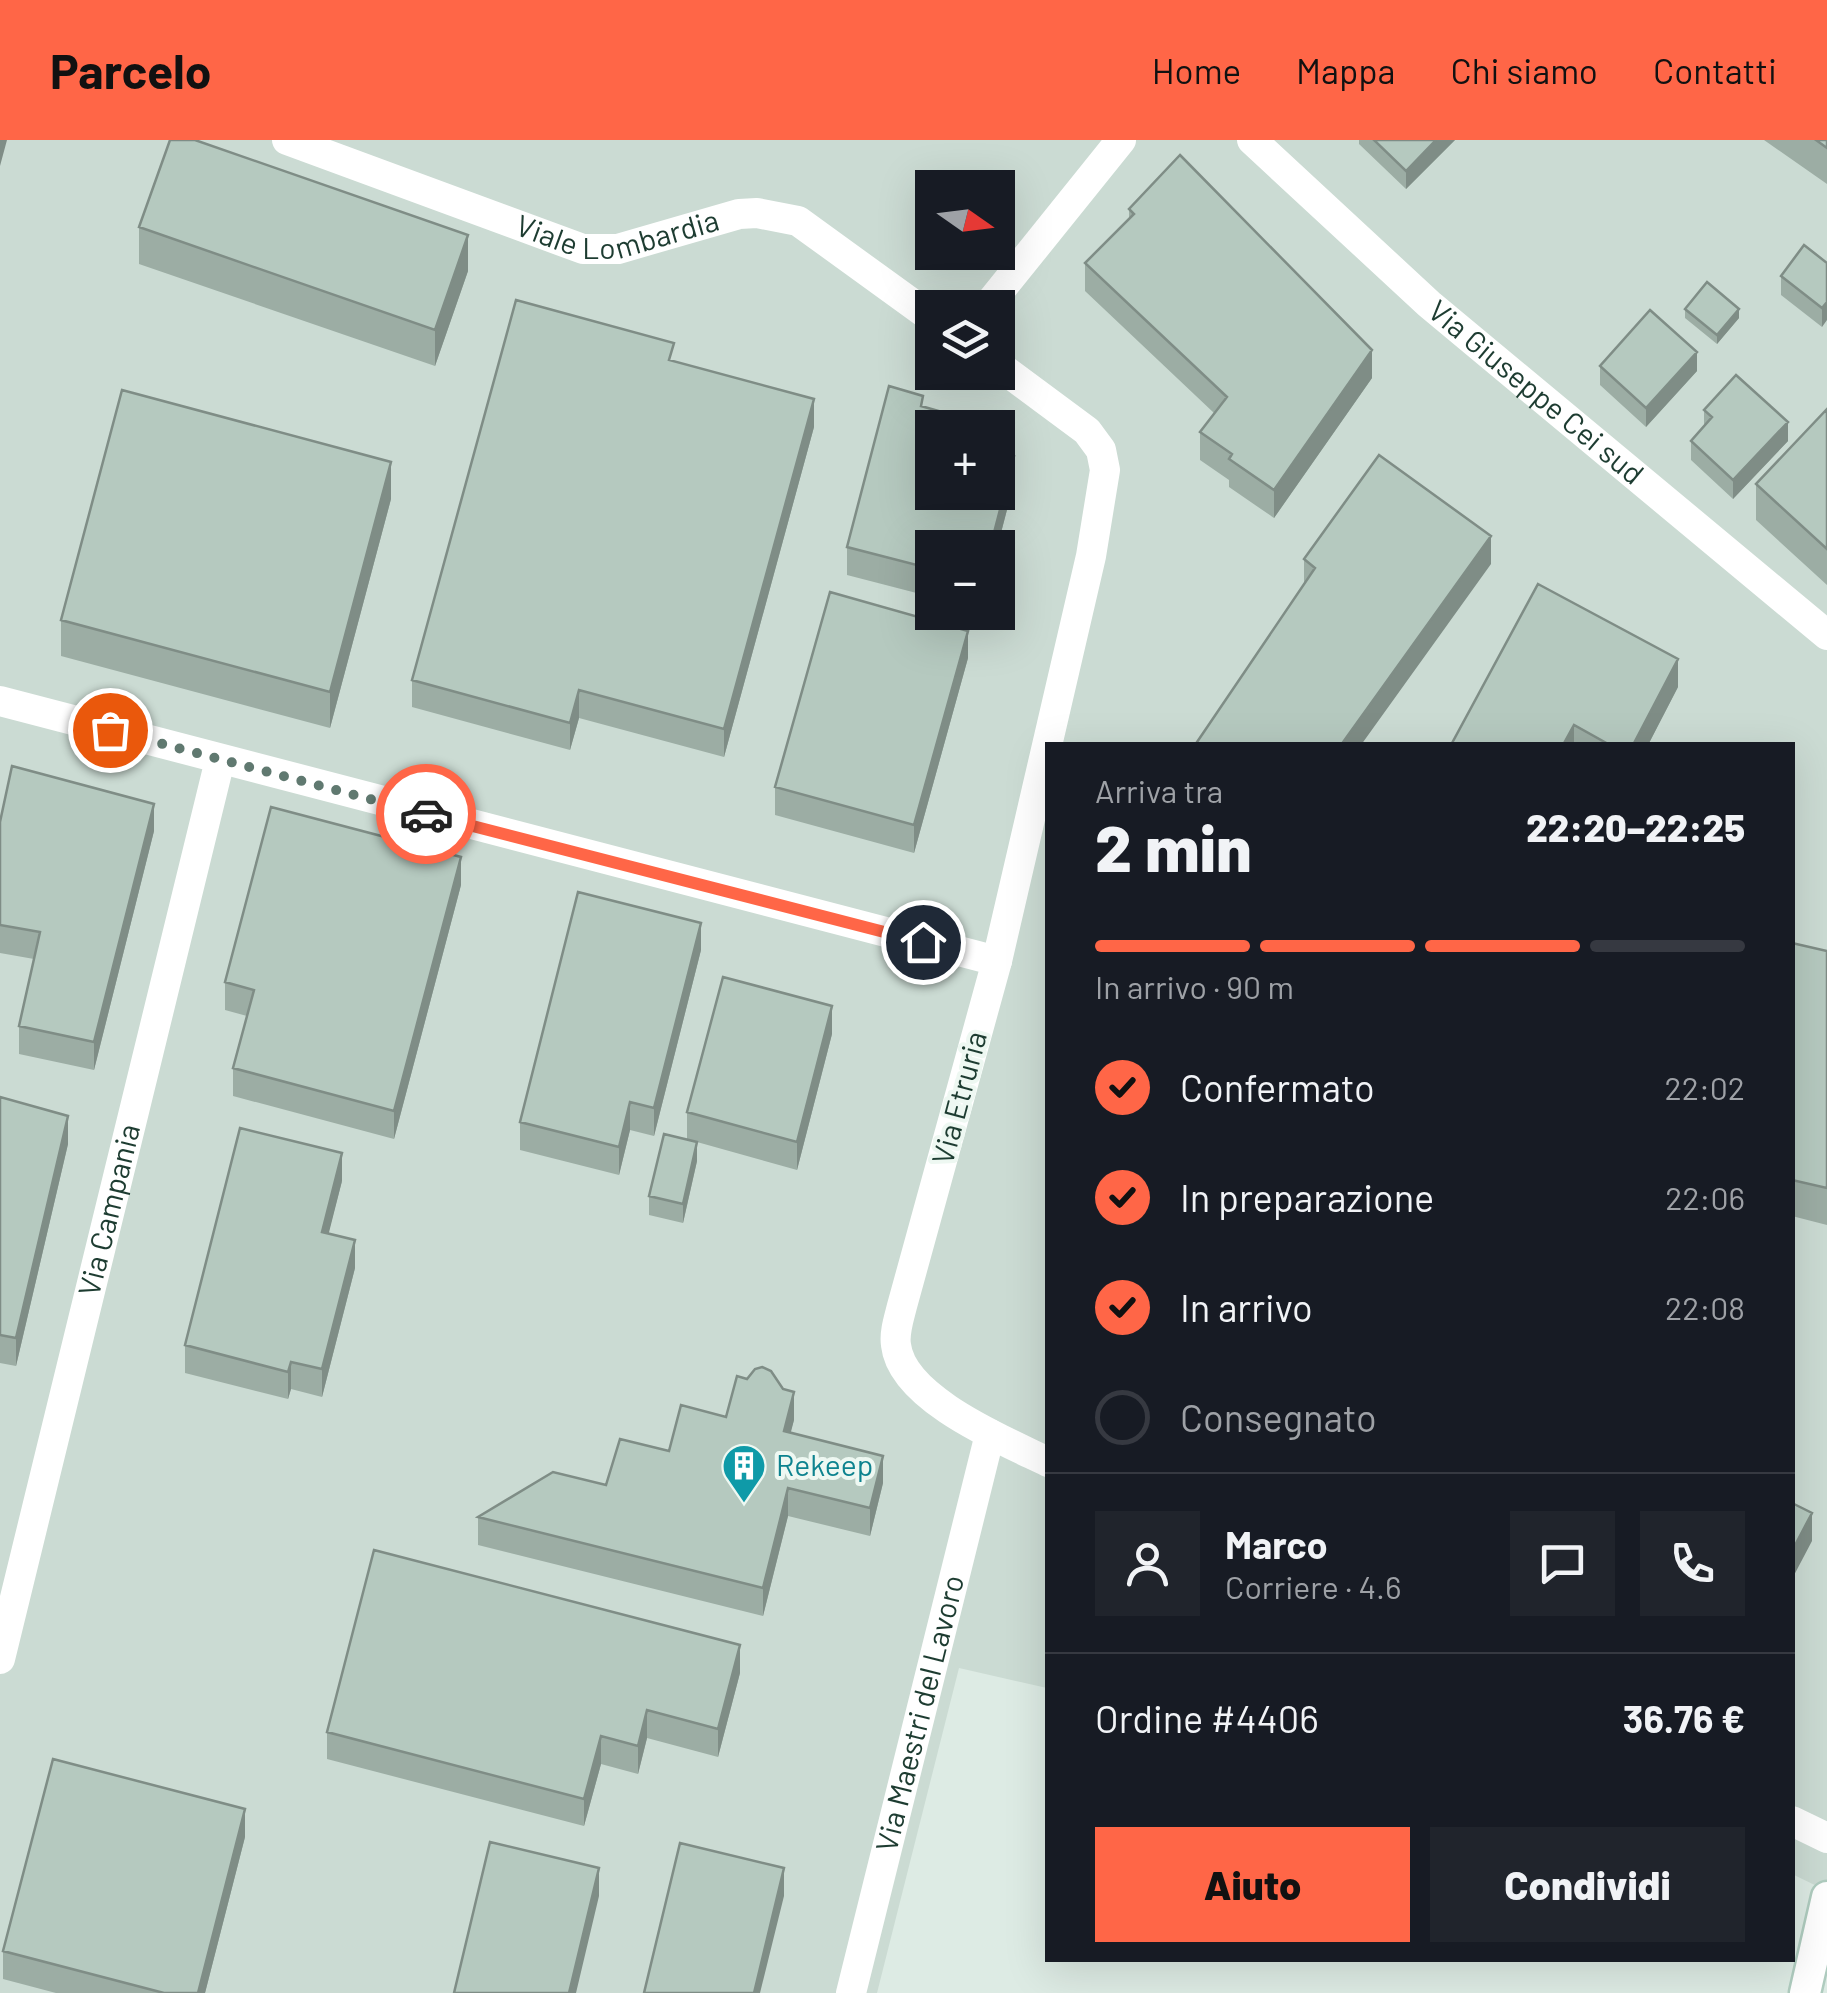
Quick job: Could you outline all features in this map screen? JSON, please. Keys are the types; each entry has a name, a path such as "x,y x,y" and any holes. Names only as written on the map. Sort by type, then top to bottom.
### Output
{"street":[{"name":"Viale Lombardia","path":"286,140 582,250 618,249 739,214 798,221 915,306"},
{"path":"1000,290 1121,140"},
{"name":"Via Giuseppe Cei sud","path":"1252,140 1429,304 1827,635"},
{"path":"1015,377 1088,430 1100,450 1104,470 1092,556 1048,742"},
{"path":"0,700 997,961 1045,756"},
{"name":"Via Campania","path":"0,1659 220,760"},
{"name":"Via Etruria","path":"997,961 902,1306 896,1346 912,1378 925,1392 990,1434 1045,1461"},
{"name":"Via Maestri del Lavoro","path":"851,1993 990,1434"},
{"path":"1795,1822 1827,1838"},
{"path":"1805,1993 1827,1897"}],"shaded area":[{"path":"0,140 1827,140 1827,1891 1795,1875 1795,742 1045,742 1045,1688 959,1668 877,1993 0,1993"}],"building":[{"path":"170,140 195,140 468,235 435,330 139,227"},
{"path":"1374,140 1436,140 1406,171"},
{"path":"1180,155 1372,350 1274,490 1229,459 1232,454 1200,432 1227,397 1085,263 1134,214 1129,209"},
{"path":"1804,245 1827,263 1827,302 1822,308 1781,276"},
{"path":"1707,282 1739,309 1717,335 1685,309"},
{"path":"516,300 674,343 669,360 814,399 724,729 579,690 570,723 412,680"},
{"path":"1650,310 1697,352 1646,408 1600,366"},
{"path":"1736,375 1788,422 1733,480 1691,441 1712,417 1704,410"},
{"path":"889,386 923,396 921,406 935,410 915,410 915,510 1000,510 995,530 915,530 915,565 847,547"},
{"path":"122,390 391,462 330,692 61,620"},
{"path":"1827,409 1827,549 1756,484"},
{"path":"1379,455 1491,536 1343,742 1197,742 1315,568 1304,559"},
{"path":"1538,584 1678,659 1635,742 1605,742 1574,725 1565,742 1453,742"},
{"path":"830,592 915,616 915,630 968,631 914,825 775,787"},
{"path":"12,766 154,804 94,1042 19,1026 40,932 0,925 0,822"},
{"path":"271,807 461,857 394,1111 233,1068 254,990 225,982"},
{"path":"578,892 701,923 654,1108 630,1102 619,1147 520,1122"},
{"path":"1795,944 1827,951 1827,1188 1795,1181"},
{"path":"723,977 832,1006 797,1142 687,1112"},
{"path":"0,1097 68,1116 16,1338 0,1335"},
{"path":"240,1128 342,1153 322,1232 355,1240 322,1369 291,1362 288,1372 185,1345"},
{"path":"664,1134 697,1142 683,1204 649,1196"},
{"path":"762,1367 771,1371 783,1389 794,1392 784,1431 883,1456 870,1508 788,1488 763,1588 478,1517 553,1472 606,1485 620,1439 669,1451 681,1405 726,1417 737,1376 747,1379"},
{"path":"1795,1504 1812,1513 1795,1545"},
{"path":"374,1550 740,1645 718,1729 647,1710 638,1746 601,1736 584,1799 327,1732"},
{"path":"53,1759 245,1809 198,1993 164,1993 3,1951"},
{"path":"490,1842 599,1868 569,1993 454,1993"},
{"path":"680,1843 784,1868 754,1993 644,1993"}],"way so far":[{"path":"110,730 426,814"}],"place":[{"name":"Rekeep","path":"744,1504"}],"route":[{"path":"426,814 923,942"}]}
